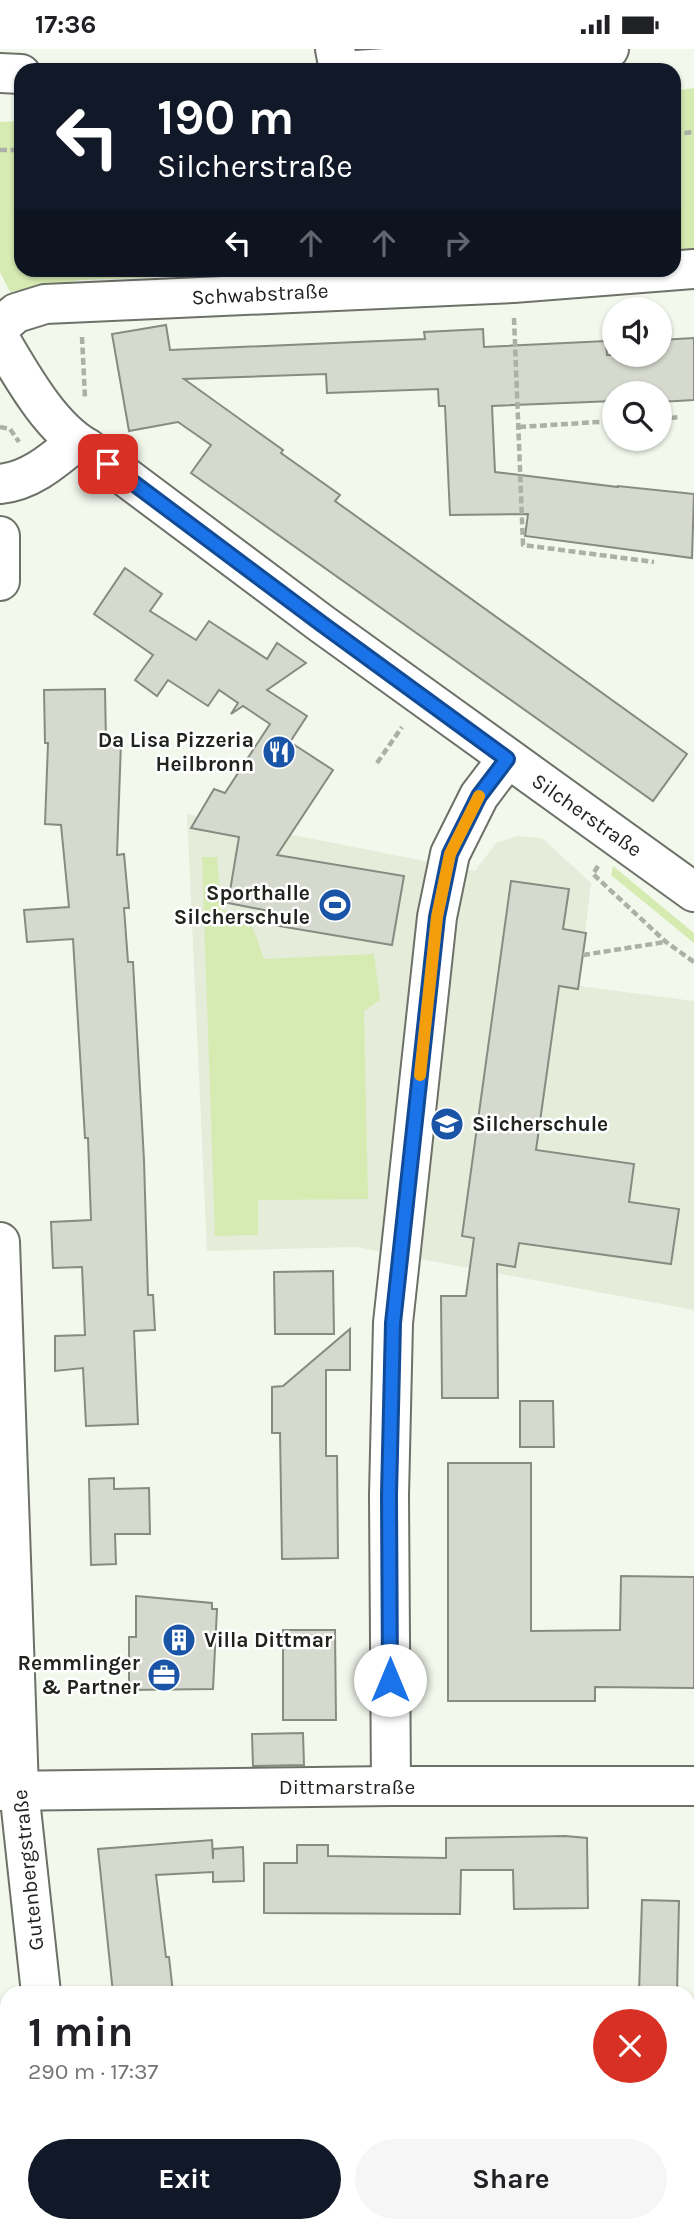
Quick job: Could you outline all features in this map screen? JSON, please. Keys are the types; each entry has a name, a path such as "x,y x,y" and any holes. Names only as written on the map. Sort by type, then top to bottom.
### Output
{"street":[{"path":"456,63 609,49"},
{"name":"Schwabstraße","path":"0,327 16,313 45,304 513,283 591,277"},
{"name":"Silcherstraße","path":"0,339 35,397 81,445 507,759 694,892"},
{"path":"0,484 13,483 41,470 81,445"},
{"path":"0,536 0,581"},
{"path":"391,1786 389,1495 393,1323 435,930 450,854 479,796 507,759"},
{"name":"Gutenbergstraße","path":"0,1242 10,1790 40,1986"},
{"name":"Dittmarstraße","path":"10,1790 694,1786"}],"path":[{"path":"513,283 523,544 654,562"},
{"path":"80,303 81,445"},
{"path":"672,418 679,417"},
{"path":"519,427 602,422"},
{"path":"377,763 405,723"},
{"path":"616,835 593,874 666,942 694,962"},
{"path":"583,955 666,942"}],"shaded area":[{"name":"Silcherschule","path":"187,814 475,871 496,843 517,836 542,838 591,883 579,986 694,1001 694,1310 356,1247 207,1251"}],"green space":[{"path":"694,88 694,252 681,253 681,90"},
{"path":"14,121 14,277 162,277 80,280 10,292 0,272 0,122"},
{"path":"202,857 217,857 221,910 241,915 247,920 255,932 264,959 374,954 380,1000 364,1011 368,1199 258,1200 258,1235 215,1236"},
{"path":"613,866 694,933 694,943 611,875"}],"building":[{"path":"166,325 170,350 425,339 424,332 483,329 484,347 602,341 602,367 672,367 672,339 694,338 694,400 672,401 672,381 602,381 602,401 492,406 495,472 694,494 692,558 525,536 528,514 450,515 445,406 439,406 438,389 327,393 326,374 184,379 340,495 335,501 687,754 653,801 191,473 211,445 178,422 129,431 112,334"},
{"path":"125,568 162,594 150,611 196,640 209,621 267,659 277,643 306,663 267,690 307,716 290,742 333,770 277,855 404,876 392,945 267,924 269,911 228,903 239,837 191,828 214,789 225,793 270,724 243,706 231,714 238,703 219,690 208,706 168,680 157,696 135,680 153,655 94,614"},
{"path":"105,689 106,742 121,742 117,855 124,854 129,908 124,908 128,962 133,962 148,1295 153,1295 155,1330 134,1331 138,1424 86,1426 83,1368 55,1371 55,1336 85,1335 82,1267 53,1268 51,1222 91,1220 88,1138 85,1138 73,939 27,942 24,910 69,907 61,825 45,824 48,743 45,743 44,690"},
{"path":"511,881 569,889 563,929 586,933 578,989 559,986 536,1150 634,1164 629,1202 679,1209 671,1264 519,1243 515,1267 497,1264 498,1398 442,1398 441,1296 466,1296 474,1238 462,1236"},
{"path":"333,1271 334,1334 275,1334 274,1272"},
{"path":"350,1329 350,1370 326,1370 326,1456 337,1456 338,1558 282,1559 280,1433 272,1433 272,1387 283,1386"},
{"path":"520,1401 553,1401 554,1447 520,1447"},
{"path":"448,1463 531,1463 531,1631 620,1630 621,1576 694,1577 694,1688 595,1687 595,1701 448,1701"},
{"path":"114,1478 114,1489 149,1488 150,1534 115,1534 116,1564 91,1565 89,1479"},
{"name":"Villa Dittmar","path":"136,1596 212,1603 212,1609 217,1609 213,1689 129,1690 129,1637 136,1637"},
{"path":"283,1630 335,1630 336,1720 283,1720"},
{"path":"303,1733 304,1765 253,1766 252,1734"},
{"path":"446,1838 587,1838 588,1908 514,1909 513,1870 461,1870 460,1914 264,1913 264,1863 297,1863 297,1845 328,1845 328,1856 446,1858"},
{"path":"212,1840 213,1859 213,1849 243,1847 244,1881 213,1882 213,1872 156,1875 172,1986 112,1986 98,1849"},
{"path":"642,1900 679,1901 677,1986 639,1986"}],"slow traffic":[{"path":"420,1075 441,896 450,854 479,796"}],"place":[{"name":"Da Lisa Pizzeria Heilbronn","path":"279,752"},
{"name":"Sporthalle Silcherschule","path":"335,905"},
{"name":"Silcherschule","path":"447,1124"},
{"name":"Villa Dittmar","path":"179,1640"},
{"name":"Remmlinger & Partner","path":"164,1675"}],"route":[{"path":"108,464 507,759 479,796 450,854 437,917 393,1323 389,1495 390,1680"}]}
